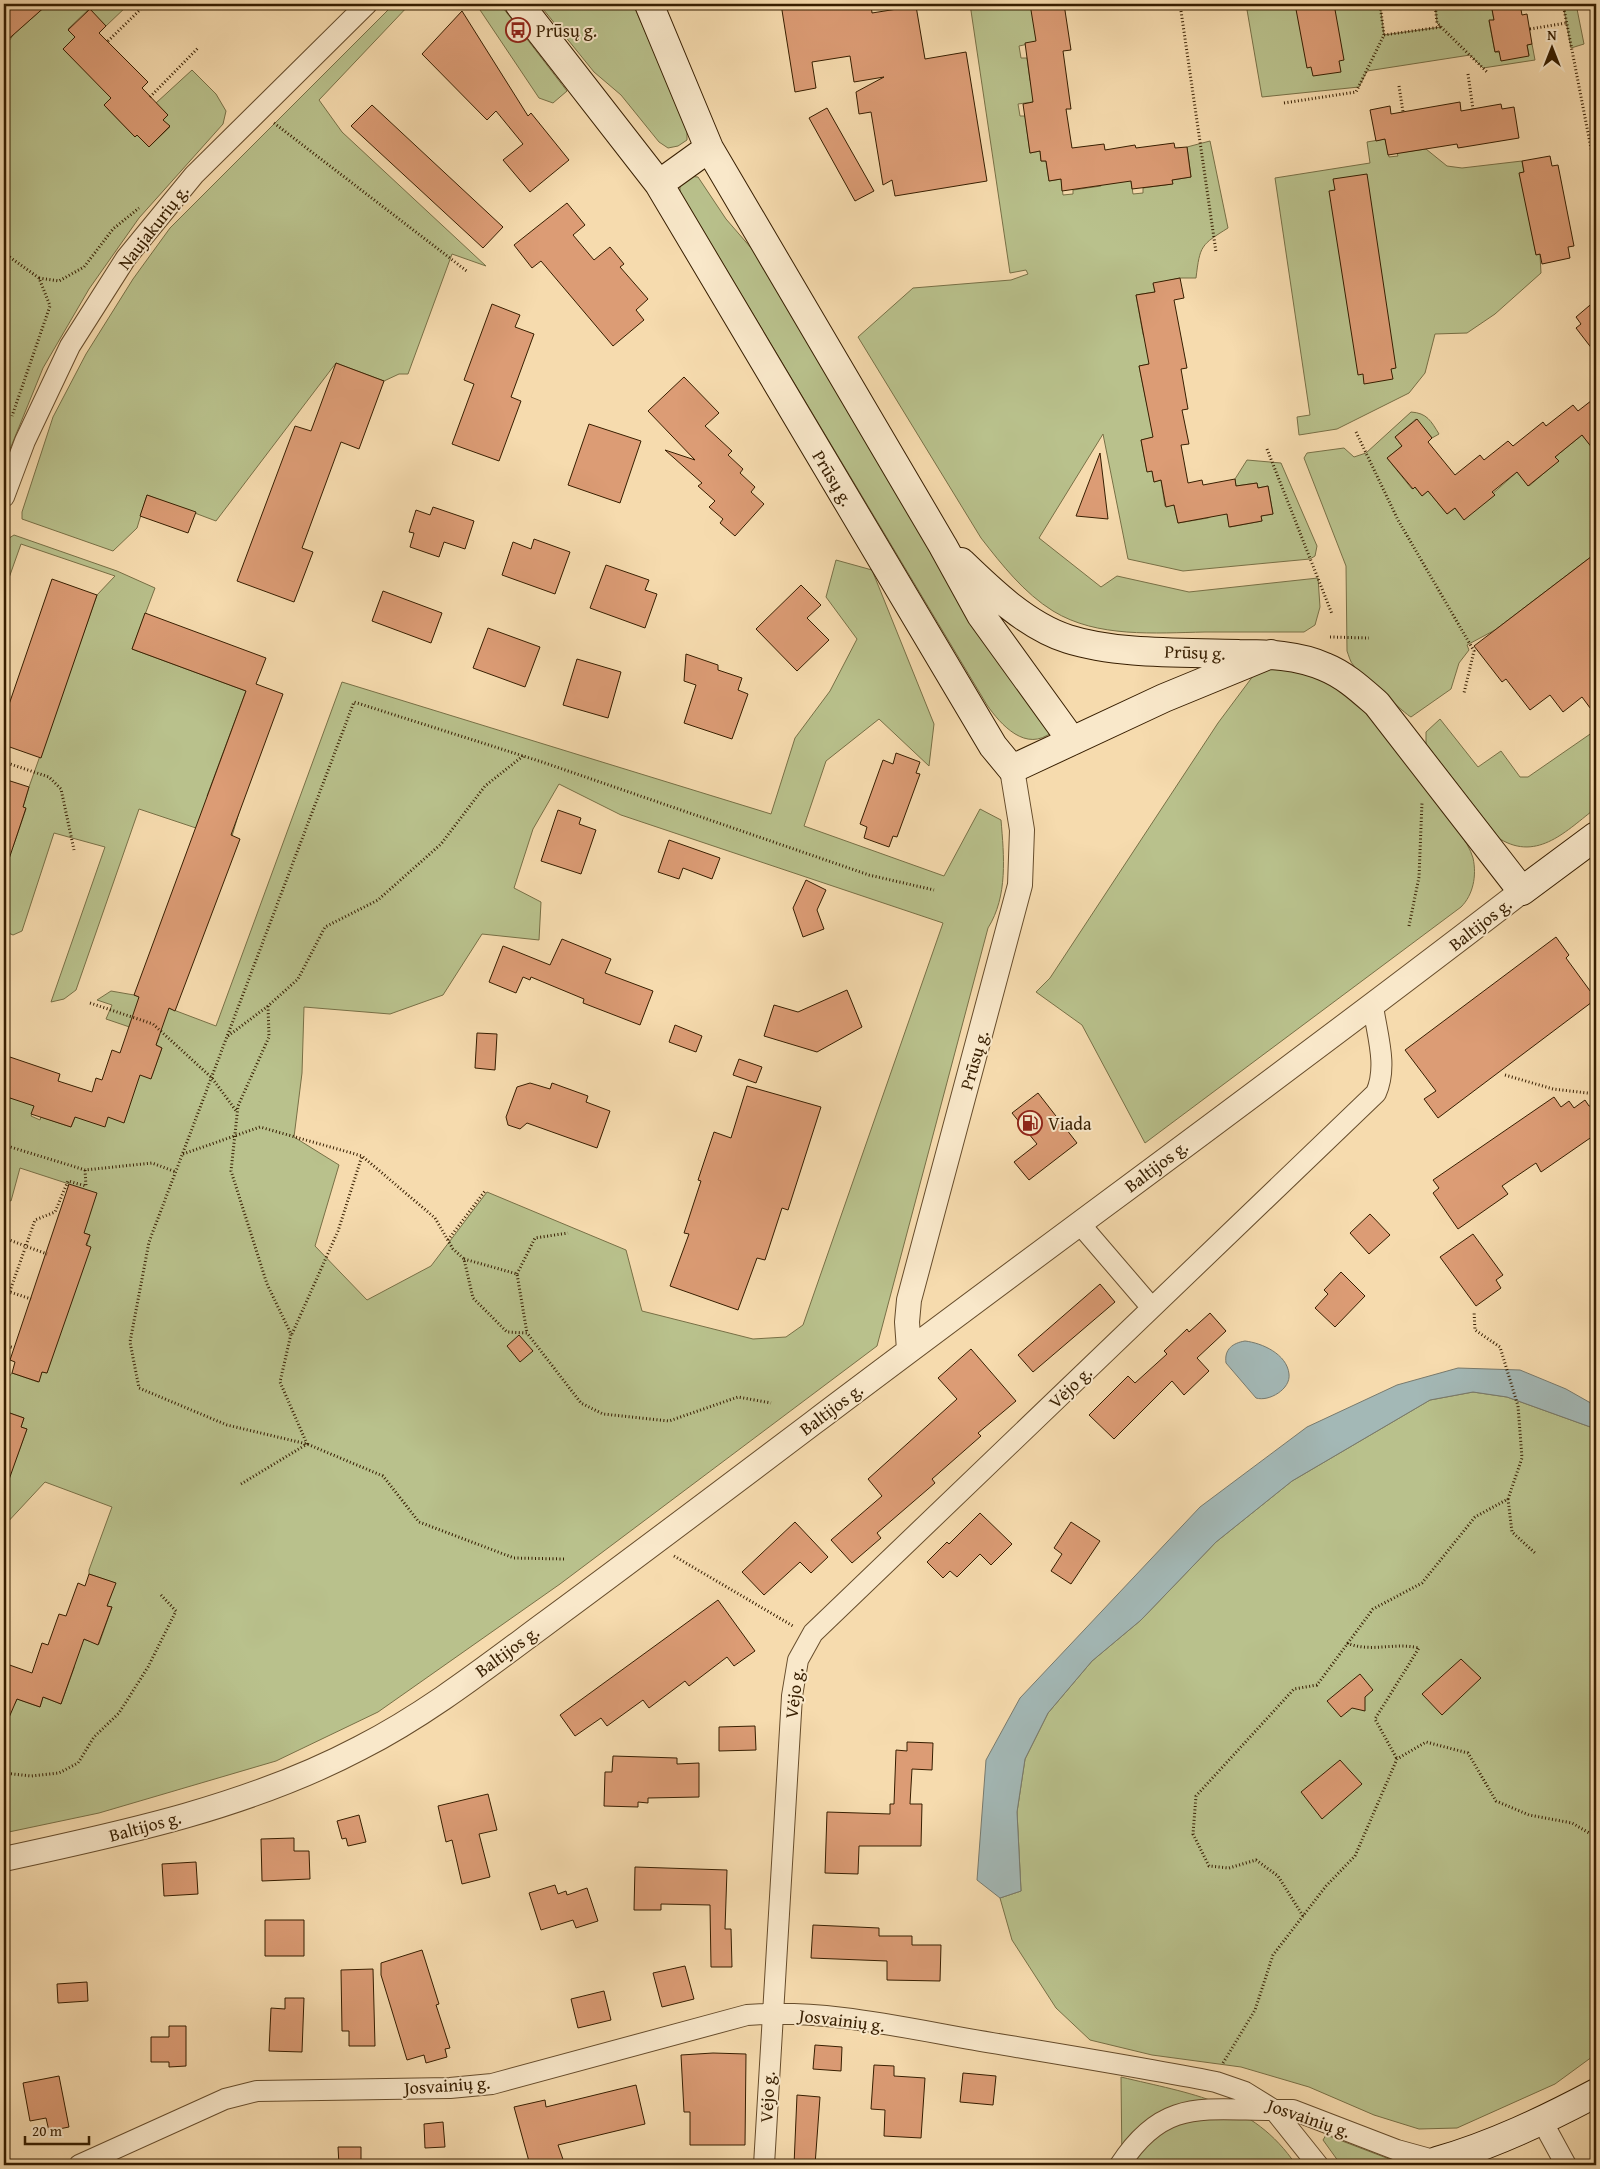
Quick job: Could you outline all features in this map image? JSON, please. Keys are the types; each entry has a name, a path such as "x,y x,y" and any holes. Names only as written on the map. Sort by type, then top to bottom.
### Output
{"main road":[{"name":"Prūsų g.","path":"519,4 659,184 993,746 1012,769 1164,698 1271,654"},
{"name":"Prūsų g.","path":"649,4 709,148 943,546 981,615 1072,741"},
{"path":"659,184 709,148"},
{"name":"Prūsų g.","path":"943,546 990,590 1033,622 1068,639 1130,650 1271,654 1325,666 1351,682 1377,704 1522,891"},
{"name":"Baltijos g.","path":"1522,891 1596,836"},
{"name":"Josvainių g.","path":"1436,2163 1466,2153 1542,2121 1596,2093"}],"street":[{"name":"Naujakurių g.","path":"4,497 25,441 70,346 126,258 194,175 260,112 367,4"},
{"name":"Prūsų g.","path":"910,1350 907,1322 909,1300 1020,885 1022,830 1012,769"},
{"name":"Baltijos g.","path":"4,1859 121,1833 214,1807 279,1785 362,1748 446,1695 654,1544 1079,1223 1373,1006 1522,891"},
{"name":"Vėjo g.","path":"764,2165 792,1696 798,1660 811,1637 1376,1093 1381,1082 1383,1068 1373,1006"},
{"path":"1079,1223 1152,1308"},
{"name":"Josvainių g.","path":"79,2165 225,2099 257,2091 450,2088 492,2084 729,2020 772,2013 809,2014 872,2022 1212,2081 1245,2092 1274,2110 1293,2110 1436,2163"},
{"path":"1120,2165 1143,2135 1154,2126 1173,2116 1197,2110 1274,2110 1318,2165"},
{"path":"1542,2121 1566,2165"}],"path":[{"path":"108,41 146,4"},
{"path":"1180,4 1216,252"},
{"path":"1284,103 1356,92 1384,35 1385,28 1380,4"},
{"path":"1435,4 1437,23 1487,72"},
{"path":"1562,4 1596,174"},
{"path":"1530,29 1566,23"},
{"path":"1384,35 1442,27"},
{"path":"150,96 199,47"},
{"path":"1468,74 1473,109"},
{"path":"1399,86 1403,112"},
{"path":"260,112 468,272"},
{"path":"4,253 39,278 60,281 84,267 113,229 139,208 161,214"},
{"path":"10,422 50,306 39,278"},
{"path":"1356,432 1398,520 1474,651 1464,692"},
{"path":"1267,449 1332,614"},
{"path":"1330,636 1369,638"},
{"path":"564,1559 514,1558 419,1522 383,1476 307,1444 227,1425 139,1388 130,1342 149,1242 354,702 524,756 869,875 934,890"},
{"path":"227,1037 268,1006 298,978 326,928 378,900 441,844 485,786 524,756"},
{"path":"4,762 49,777 61,789 74,850"},
{"path":"1409,926 1419,877 1422,801"},
{"path":"90,1003 153,1024 212,1078 237,1112"},
{"path":"268,1006 269,1037 238,1106 231,1171 267,1284 291,1334"},
{"path":"1504,1075 1553,1089 1596,1094"},
{"path":"182,1155 260,1126 362,1156 435,1218 448,1240 464,1259 473,1298 507,1332 527,1333"},
{"path":"4,1145 85,1170 152,1163 176,1172"},
{"path":"307,1444 280,1382 291,1334 338,1231 362,1156"},
{"path":"4,1308 35,1220 55,1212 68,1182 86,1186 85,1170"},
{"path":"448,1240 485,1191"},
{"path":"568,1233 535,1238 517,1274 527,1333 581,1403 603,1414 669,1421 738,1397 771,1403"},
{"path":"4,1238 47,1254"},
{"path":"464,1259 517,1274"},
{"path":"4,1290 31,1299"},
{"path":"1474,1311 1475,1330 1500,1347 1518,1406 1522,1458 1508,1499 1512,1532 1535,1553"},
{"path":"4,1345 14,1348"},
{"path":"242,1484 307,1444"},
{"path":"1303,1916 1278,1876 1256,1860 1229,1868 1208,1866 1193,1834 1196,1796 1294,1689 1317,1685 1374,1609 1422,1583 1475,1518 1508,1499"},
{"path":"654,1544 811,1637"},
{"path":"4,1773 31,1776 59,1773 78,1763 94,1737 119,1713 148,1667 176,1611 161,1595"},
{"path":"1347,1643 1359,1648 1407,1645 1419,1648 1375,1719 1397,1759"},
{"path":"1212,2081 1255,2010 1273,1955 1326,1886 1355,1856 1397,1759 1426,1742 1468,1753 1496,1801 1529,1815 1572,1823 1596,1837"}],"green space":[{"path":"48,4 128,5 106,26 89,9 68,29 75,37 63,49 92,78 114,95 104,105 134,136 137,135 149,147 170,127 163,120 168,115 156,103 192,70 216,94 226,111 223,124 139,218 89,289 43,368 8,454 4,452 4,48 14,34"},
{"path":"394,4 410,4 319,100 342,132 486,266 452,254 408,374 399,374 384,381 336,363 216,521 147,495 137,528 113,551 22,519 22,512 53,417 86,354 133,279 170,228"},
{"path":"476,4 500,4 567,91 553,103 539,98"},
{"path":"539,4 633,4 687,127 687,140 678,146 668,148 659,142 621,95 594,72"},
{"path":"970,4 1030,4 1042,41 1019,46 1021,58 1027,58 1030,80 1040,101 1018,104 1020,116 1025,116 1030,153 1040,151 1041,161 1046,161 1049,181 1061,179 1063,195 1073,194 1073,190 1101,186 1101,179 1130,175 1133,194 1143,193 1143,188 1172,184 1172,180 1191,177 1187,147 1210,141 1228,228 1212,238 1203,247 1196,278 1180,278 1153,284 1155,292 1136,295 1143,334 1154,363 1139,366 1147,405 1159,436 1141,440 1147,471 1152,471 1154,482 1161,480 1165,506 1174,505 1178,523 1208,518 1226,509 1230,527 1262,521 1261,516 1273,514 1268,486 1258,488 1257,483 1236,486 1235,479 1247,460 1281,463 1317,546 1315,556 1310,559 1183,571 1128,559 1103,434 1039,538 1101,587 1117,576 1189,592 1318,578 1320,607 1315,625 1304,632 1147,633 1107,630 1070,620 1042,604 1005,568 981,538 858,337 913,288 1011,280 1028,274 1026,270 1010,273"},
{"path":"1246,4 1380,4 1384,35 1441,27 1437,23 1435,4 1491,4 1494,20 1489,21 1495,52 1529,55 1527,45 1532,44 1535,60 1483,68 1470,55 1367,71 1359,87 1262,97"},
{"path":"1563,4 1576,4 1584,44 1571,48"},
{"path":"1385,139 1389,157 1398,156 1397,153 1426,149 1447,166 1462,168 1522,161 1524,172 1520,173 1536,254 1540,254 1541,273 1495,314 1467,333 1435,334 1425,373 1409,393 1337,429 1299,435 1297,417 1310,415 1275,178 1370,163 1367,142"},
{"path":"687,176 698,177 726,219 758,256 1052,732 1042,738 1024,738 1015,734 999,721 987,705 680,192 680,183"},
{"path":"1411,412 1428,418 1439,434 1432,438 1416,419 1395,437 1402,446 1387,458 1412,489 1415,487 1422,496 1428,491 1447,514 1455,508 1464,519 1517,472 1529,486 1558,461 1555,457 1582,435 1594,449 1596,448 1596,553 1495,630 1467,645 1469,650 1459,663 1451,689 1411,717 1358,670 1350,659 1347,651 1346,566 1304,458 1307,453 1344,448 1354,457 1366,453"},
{"path":"14,535 117,571 155,588 132,649 246,691 207,796 240,809 232,836 196,828 139,809 76,990 64,999 51,1002 105,847 54,833 22,931 13,935 4,931 4,845 13,847 26,809 23,807 29,787 97,595 115,576 21,544 4,592 4,544 6,540"},
{"path":"836,560 872,570 934,724 929,766 879,719 826,761 804,826 944,876 980,809 1001,820 1002,834 1003,875 999,903 988,928 877,1346 560,1584 378,1712 276,1761 99,1813 4,1833 4,1701 14,1705 17,1699 40,1707 43,1697 61,1704 74,1668 79,1638 99,1644 112,1607 107,1606 115,1583 89,1574 112,1507 45,1482 4,1526 4,1455 16,1459 27,1429 21,1427 24,1418 4,1411 4,1383 12,1373 38,1382 42,1372 47,1373 90,1235 63,1226 69,1184 20,1168 11,1201 4,1199 4,1096 14,1099 38,1096 31,1116 40,1120 41,1117 71,1127 75,1117 108,1117 124,1122 134,1072 151,1078 162,1048 156,1045 159,1037 106,1019 112,1005 97,1000 111,991 134,995 216,1026 342,682 771,814 795,738 830,691 857,639 826,597","holes":["559,784 621,815 943,923 803,1325 786,1337 753,1339 642,1311 626,1250 487,1192 431,1266 367,1300 315,1246 339,1165 294,1137 302,1073 304,1007 390,1014 443,995 482,934 539,940 541,902 514,888 533,829"]},
{"path":"1269,668 1299,671 1327,682 1344,694 1375,723 1402,756 1471,851 1475,872 1473,885 1469,897 1461,907 1145,1143 1082,1025 1036,992 1050,978 1218,723 1256,672"},
{"path":"1440,719 1478,767 1501,751 1520,777 1528,777 1596,730 1596,808 1563,834 1539,845 1527,847 1514,845 1500,839 1426,744 1426,732"},
{"path":"1473,1392 1507,1397 1596,1429 1596,2054 1555,2084 1457,2128 1419,2129 1374,2115 1309,2087 1241,2067 1152,2055 1090,2040 1056,2008 1012,1940 1000,1898 1021,1891 1017,1812 1025,1759 1048,1713 1092,1661 1141,1620 1216,1542 1292,1481 1430,1400"},
{"path":"1121,2077 1196,2095 1219,2103 1260,2127 1279,2144 1296,2165 1122,2165"},
{"path":"1326,2135 1405,2165 1341,2165 1323,2140"}],"shaded area":[{"path":"1245,1341 1266,1347 1279,1355 1284,1361 1289,1374 1289,1380 1283,1389 1273,1396 1261,1399 1256,1398 1226,1363 1228,1350 1237,1343"},
{"path":"1458,1368 1520,1370 1566,1389 1596,1406 1596,1429 1507,1397 1473,1392 1430,1400 1292,1481 1216,1542 1141,1620 1092,1661 1048,1713 1025,1759 1017,1812 1021,1891 1000,1898 977,1880 986,1760 1020,1698 1200,1507 1307,1427 1397,1385"}],"building":[{"path":"4,4 48,4 4,43"},
{"path":"781,4 871,4 872,13 916,6 925,59 966,52 987,181 895,196 892,180 883,185 871,112 859,114 856,92 884,77 854,82 850,56 812,62 816,88 795,92"},
{"path":"1030,4 1064,4 1071,50 1063,51 1071,109 1066,109 1072,148 1104,144 1105,150 1135,145 1136,148 1174,143 1175,148 1187,147 1191,177 1172,180 1173,184 1132,189 1131,181 1062,191 1061,179 1049,181 1046,161 1041,161 1040,151 1030,153 1023,104 1033,102 1025,43 1036,41"},
{"path":"1295,4 1334,4 1344,60 1339,61 1341,72 1313,76 1311,67 1307,68"},
{"path":"1491,4 1520,4 1522,15 1527,14 1532,44 1527,45 1529,56 1501,61 1499,51 1495,52 1489,20 1494,20"},
{"path":"90,9 106,26 99,33 148,82 142,88 168,115 163,120 170,126 149,147 137,135 135,137 104,105 111,98 63,49 75,37 68,30"},
{"path":"462,11 528,116 531,113 569,160 530,192 503,160 523,144 496,111 487,120 422,54"},
{"path":"1460,102 1461,111 1501,104 1502,109 1514,107 1519,138 1458,148 1457,144 1388,155 1385,139 1376,141 1370,110 1390,106 1391,114"},
{"path":"372,105 503,227 483,248 351,126"},
{"path":"827,108 874,191 855,201 809,118"},
{"path":"1550,156 1552,166 1558,165 1574,246 1568,247 1570,258 1542,264 1540,254 1536,255 1519,173 1524,172 1522,161"},
{"path":"1367,174 1396,368 1391,369 1393,379 1364,384 1363,374 1358,375 1329,191 1335,190 1333,179"},
{"path":"567,203 585,225 573,235 594,260 610,247 624,264 620,267 648,299 636,310 644,320 613,346 541,261 532,268 514,245"},
{"path":"1180,278 1184,298 1174,300 1187,368 1181,369 1188,409 1182,410 1189,444 1181,445 1188,483 1202,480 1203,485 1235,479 1236,486 1257,483 1258,488 1268,486 1273,514 1261,516 1262,521 1229,527 1227,514 1178,523 1174,505 1166,507 1161,480 1154,482 1152,471 1147,472 1141,440 1153,437 1139,366 1149,364 1136,295 1155,292 1153,283"},
{"path":"1596,300 1596,354 1576,328 1581,324 1576,317"},
{"path":"492,304 520,315 515,327 534,334 511,397 521,401 499,461 452,444 474,384 464,380"},
{"path":"336,363 384,381 359,449 341,442 302,548 313,552 294,602 237,581 295,426 311,431"},
{"path":"684,377 719,413 705,426 732,451 728,455 743,469 740,473 755,487 751,492 764,504 735,536 720,523 723,519 709,507 715,501 698,486 702,483 665,450 695,460 648,411"},
{"path":"1596,397 1596,453 1582,435 1555,457 1559,461 1528,486 1517,472 1492,492 1495,495 1464,520 1455,508 1447,514 1428,491 1422,496 1415,487 1413,489 1387,458 1402,446 1395,437 1417,419 1432,438 1428,442 1455,475 1480,455 1484,460 1508,441 1513,446 1543,422 1546,426 1573,405 1578,411"},
{"path":"589,424 641,441 620,503 568,485"},
{"path":"1100,453 1108,519 1076,516"},
{"path":"147,495 196,512 188,533 140,516"},
{"path":"433,507 474,521 465,549 444,542 439,557 410,547 414,533 409,532 416,510 430,515"},
{"path":"534,539 570,552 555,594 502,575 513,542 531,549"},
{"path":"1596,553 1596,716 1582,697 1563,712 1550,695 1530,710 1506,679 1502,682 1474,646"},
{"path":"606,565 649,580 645,590 657,594 645,628 590,608"},
{"path":"52,579 97,595 41,758 4,745 4,719"},
{"path":"801,585 821,605 807,618 829,640 797,671 756,629"},
{"path":"383,591 442,613 431,643 372,621"},
{"path":"145,613 266,658 256,684 283,694 231,835 240,839 175,1011 169,1008 156,1045 162,1048 151,1079 140,1075 124,1123 108,1117 105,1127 75,1117 71,1127 31,1114 34,1106 4,1096 4,1055 60,1074 58,1081 92,1092 96,1078 102,1080 112,1050 120,1053 139,997 134,995 246,691 132,649"},
{"path":"488,628 540,647 525,687 473,668"},
{"path":"686,654 718,665 718,670 742,678 738,690 748,694 732,739 684,723 696,685 684,681"},
{"path":"577,659 621,672 608,718 563,705"},
{"path":"896,753 920,762 916,773 920,774 897,837 893,836 889,847 864,838 867,827 860,824 883,760 893,764"},
{"path":"4,779 29,787 23,807 26,808 7,865 4,865"},
{"path":"558,810 581,818 579,824 596,830 581,874 541,861"},
{"path":"669,840 720,858 712,879 683,868 679,879 658,872"},
{"path":"806,880 826,890 817,910 824,929 803,937 793,908"},
{"path":"1556,937 1569,955 1566,958 1596,999 1438,1118 1424,1099 1436,1091 1405,1050"},
{"path":"562,939 611,959 605,973 653,991 640,1025 583,1003 584,999 531,977 530,980 523,977 516,993 489,982 503,946 550,965"},
{"path":"847,990 862,1027 817,1052 764,1036 774,1005 798,1012"},
{"path":"675,1025 702,1036 696,1052 669,1042"},
{"path":"477,1033 497,1034 495,1070 475,1068"},
{"path":"739,1059 762,1067 756,1083 733,1075"},
{"path":"530,1083 550,1089 552,1083 588,1096 586,1102 610,1111 597,1148 527,1123 520,1129 508,1125 506,1117 517,1087"},
{"path":"747,1086 821,1107 788,1210 782,1208 765,1260 757,1258 738,1310 670,1286 689,1234 684,1233 701,1181 698,1180 714,1132 731,1138"},
{"path":"1038,1093 1077,1143 1029,1180 1014,1162 1037,1144 1012,1113"},
{"path":"1554,1097 1561,1107 1569,1101 1574,1108 1585,1100 1589,1106 1596,1107 1596,1134 1541,1172 1536,1163 1502,1186 1508,1194 1458,1229 1433,1193 1439,1188 1433,1180"},
{"path":"69,1184 97,1193 84,1233 90,1235 86,1245 91,1247 47,1373 42,1372 39,1382 12,1373 15,1362 10,1360"},
{"path":"1370,1214 1390,1235 1369,1254 1350,1233"},
{"path":"1473,1234 1503,1275 1496,1280 1501,1288 1476,1306 1440,1257"},
{"path":"1341,1272 1365,1296 1335,1327 1315,1308 1328,1294 1324,1290"},
{"path":"1100,1284 1115,1302 1033,1372 1018,1355"},
{"path":"1210,1313 1226,1331 1197,1358 1209,1371 1184,1395 1172,1381 1114,1439 1089,1415 1128,1376 1135,1383 1167,1354 1164,1351 1187,1329 1189,1332"},
{"path":"519,1335 533,1351 520,1362 507,1346"},
{"path":"971,1349 1016,1401 978,1433 981,1436 932,1479 935,1483 877,1533 881,1538 852,1563 831,1540 882,1496 868,1479 957,1399 938,1378"},
{"path":"4,1411 24,1418 21,1427 27,1429 6,1488 4,1487"},
{"path":"980,1513 1012,1544 991,1565 980,1554 957,1577 950,1571 943,1578 927,1562 947,1542 949,1544"},
{"path":"795,1522 828,1557 811,1573 800,1562 764,1595 742,1572"},
{"path":"1071,1522 1100,1541 1071,1584 1051,1571 1062,1554 1054,1548"},
{"path":"89,1574 116,1583 107,1606 112,1607 98,1645 84,1639 61,1704 43,1697 40,1707 17,1699 4,1729 4,1663 32,1673 42,1643 48,1645 59,1614 66,1616 78,1583 85,1586"},
{"path":"718,1600 755,1651 734,1666 727,1657 689,1686 685,1681 649,1708 643,1700 607,1726 601,1718 575,1736 560,1715"},
{"path":"1461,1659 1481,1678 1442,1715 1422,1694"},
{"path":"1360,1674 1373,1690 1365,1697 1365,1711 1352,1708 1341,1717 1327,1701"},
{"path":"755,1726 756,1750 719,1751 719,1727"},
{"path":"907,1742 933,1743 932,1770 912,1769 910,1804 922,1804 921,1846 859,1846 858,1874 825,1873 827,1812 890,1814 890,1804 894,1804 896,1750 907,1751"},
{"path":"613,1756 677,1758 677,1764 699,1763 699,1797 648,1798 648,1803 638,1802 638,1807 604,1806 605,1772 612,1772"},
{"path":"1340,1760 1362,1784 1322,1819 1301,1792"},
{"path":"488,1794 497,1830 479,1834 490,1877 462,1884 452,1840 446,1842 438,1806"},
{"path":"359,1815 366,1842 348,1846 346,1838 342,1839 337,1821"},
{"path":"294,1838 294,1851 309,1851 310,1879 262,1881 261,1839"},
{"path":"196,1862 198,1894 164,1896 162,1864"},
{"path":"635,1867 727,1870 725,1929 731,1929 732,1967 711,1967 710,1905 661,1904 661,1910 634,1910"},
{"path":"555,1885 558,1894 566,1891 567,1895 587,1888 598,1921 576,1928 573,1920 541,1930 529,1893"},
{"path":"265,1920 304,1920 304,1956 265,1956"},
{"path":"813,1925 879,1928 879,1936 912,1936 912,1945 941,1945 940,1981 887,1980 887,1961 811,1958"},
{"path":"422,1950 439,2004 436,2005 450,2048 445,2049 447,2057 426,2063 424,2055 407,2060 381,1975 381,1963"},
{"path":"685,1966 694,1999 662,2007 653,1973"},
{"path":"373,1969 375,2046 349,2046 349,2031 342,2031 341,1970"},
{"path":"87,1982 88,2001 58,2003 57,1984"},
{"path":"604,1991 611,2020 578,2028 571,1999"},
{"path":"285,1998 304,1998 302,2052 269,2051 271,2008 285,2009"},
{"path":"169,2026 186,2026 186,2066 169,2067 169,2062 151,2062 151,2037 169,2037"},
{"path":"815,2045 842,2047 841,2071 813,2069"},
{"path":"713,2053 746,2054 745,2145 690,2145 690,2112 684,2112 681,2055"},
{"path":"874,2065 894,2066 894,2076 925,2078 921,2138 884,2136 885,2110 871,2109"},
{"path":"963,2073 996,2076 993,2105 960,2102"},
{"path":"59,2076 69,2127 49,2131 46,2118 30,2121 23,2083"},
{"path":"636,2085 645,2124 558,2145 565,2165 530,2165 514,2107 545,2100 546,2107"},
{"path":"797,2095 820,2097 815,2165 794,2165"},
{"path":"443,2122 445,2147 425,2148 424,2124"},
{"path":"338,2147 361,2147 361,2165 339,2165"}],"place":[{"name":"Prūsų g.","path":"518,30"},
{"name":"Viada","path":"1030,1123"}]}
